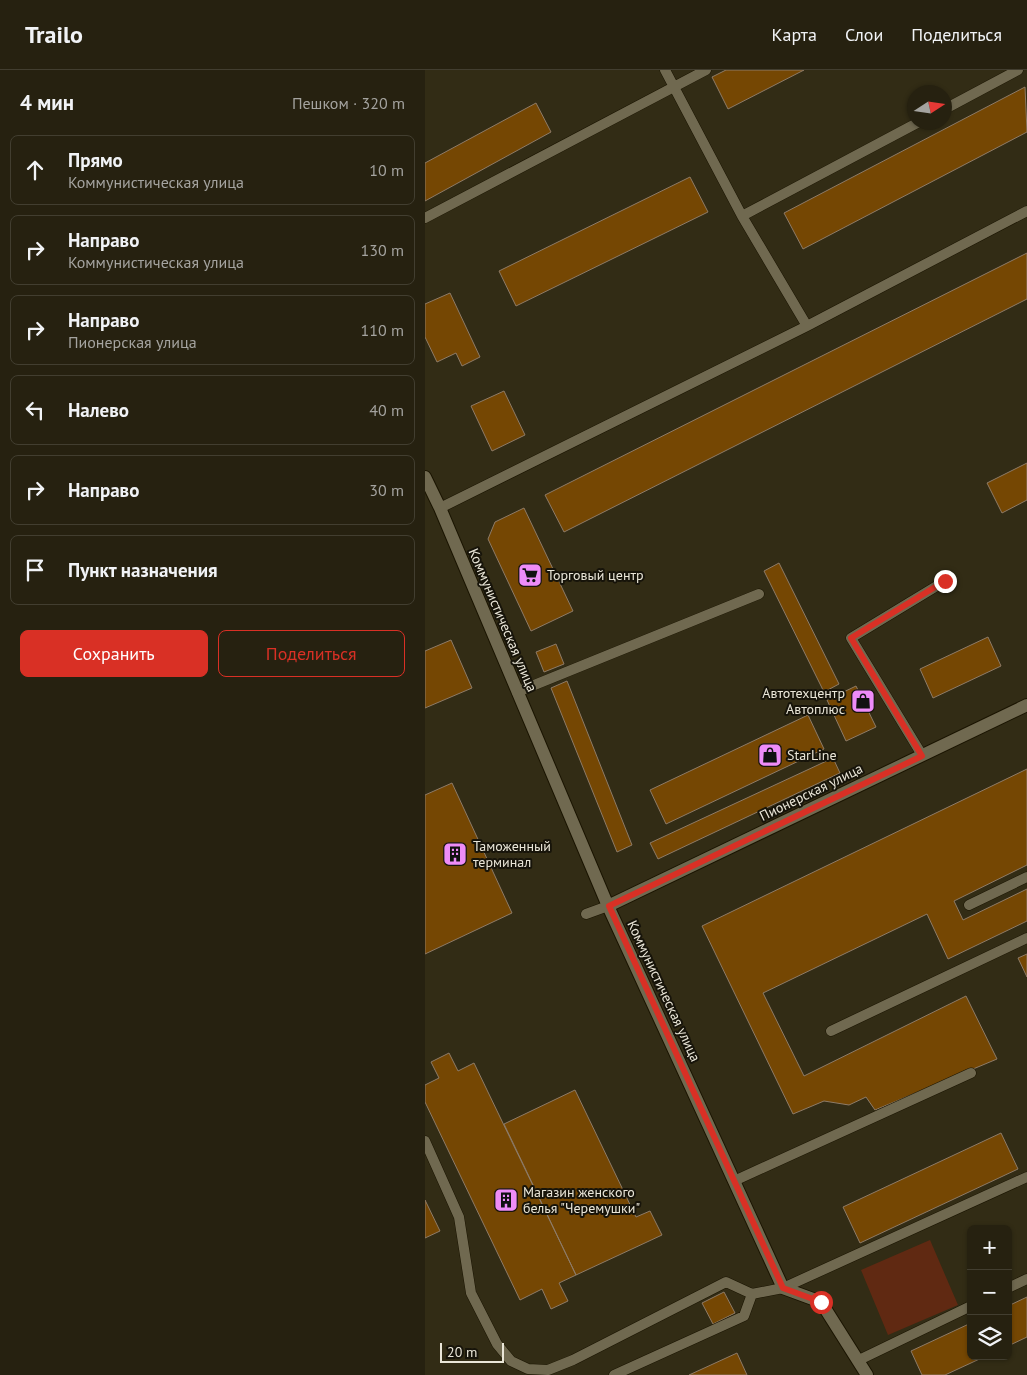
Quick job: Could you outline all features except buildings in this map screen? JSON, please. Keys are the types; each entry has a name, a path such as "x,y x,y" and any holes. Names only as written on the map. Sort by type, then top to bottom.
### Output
{"street":[{"name":"Коммунистическая улица","path":"425,477 440,508 609,906 783,1288"},
{"name":"Пионерская улица","path":"609,906 1027,705"},
{"path":"783,1288 821,1302 867,1375"}],"lane":[{"path":"665,70 742,216 807,326"},
{"path":"425,218 706,70"},
{"path":"952,105 1018,70"},
{"path":"742,216 907,128"},
{"path":"440,508 807,326 1027,210"},
{"path":"922,756 851,638 945,581"},
{"path":"517,692 759,594"},
{"path":"969,905 1027,877"},
{"path":"587,914 609,906"},
{"path":"831,1031 1027,938"},
{"path":"734,1181 971,1073"},
{"path":"425,1141 459,1217 471,1293 497,1344 511,1361 528,1368 548,1370 573,1360 726,1282 752,1294 783,1288 1027,1177"},
{"path":"1012,1286 1027,1279"},
{"path":"614,1375 744,1316 752,1294"},
{"path":"859,1360 967,1308"}],"shaded area":[{"path":"930,1240 958,1305 888,1335 861,1270"}],"place":[{"name":"Торговый центр","path":"530,575"},
{"name":"Автотехцентр Автоплюс","path":"863,701"},
{"name":"StarLine","path":"770,755"},
{"name":"Таможенный терминал","path":"455,854"},
{"name":"Магазин женского белья \"Черемушки\"","path":"506,1200"}],"route":[{"path":"821,1302 783,1288 609,906 922,756 851,638 945,581"}]}
